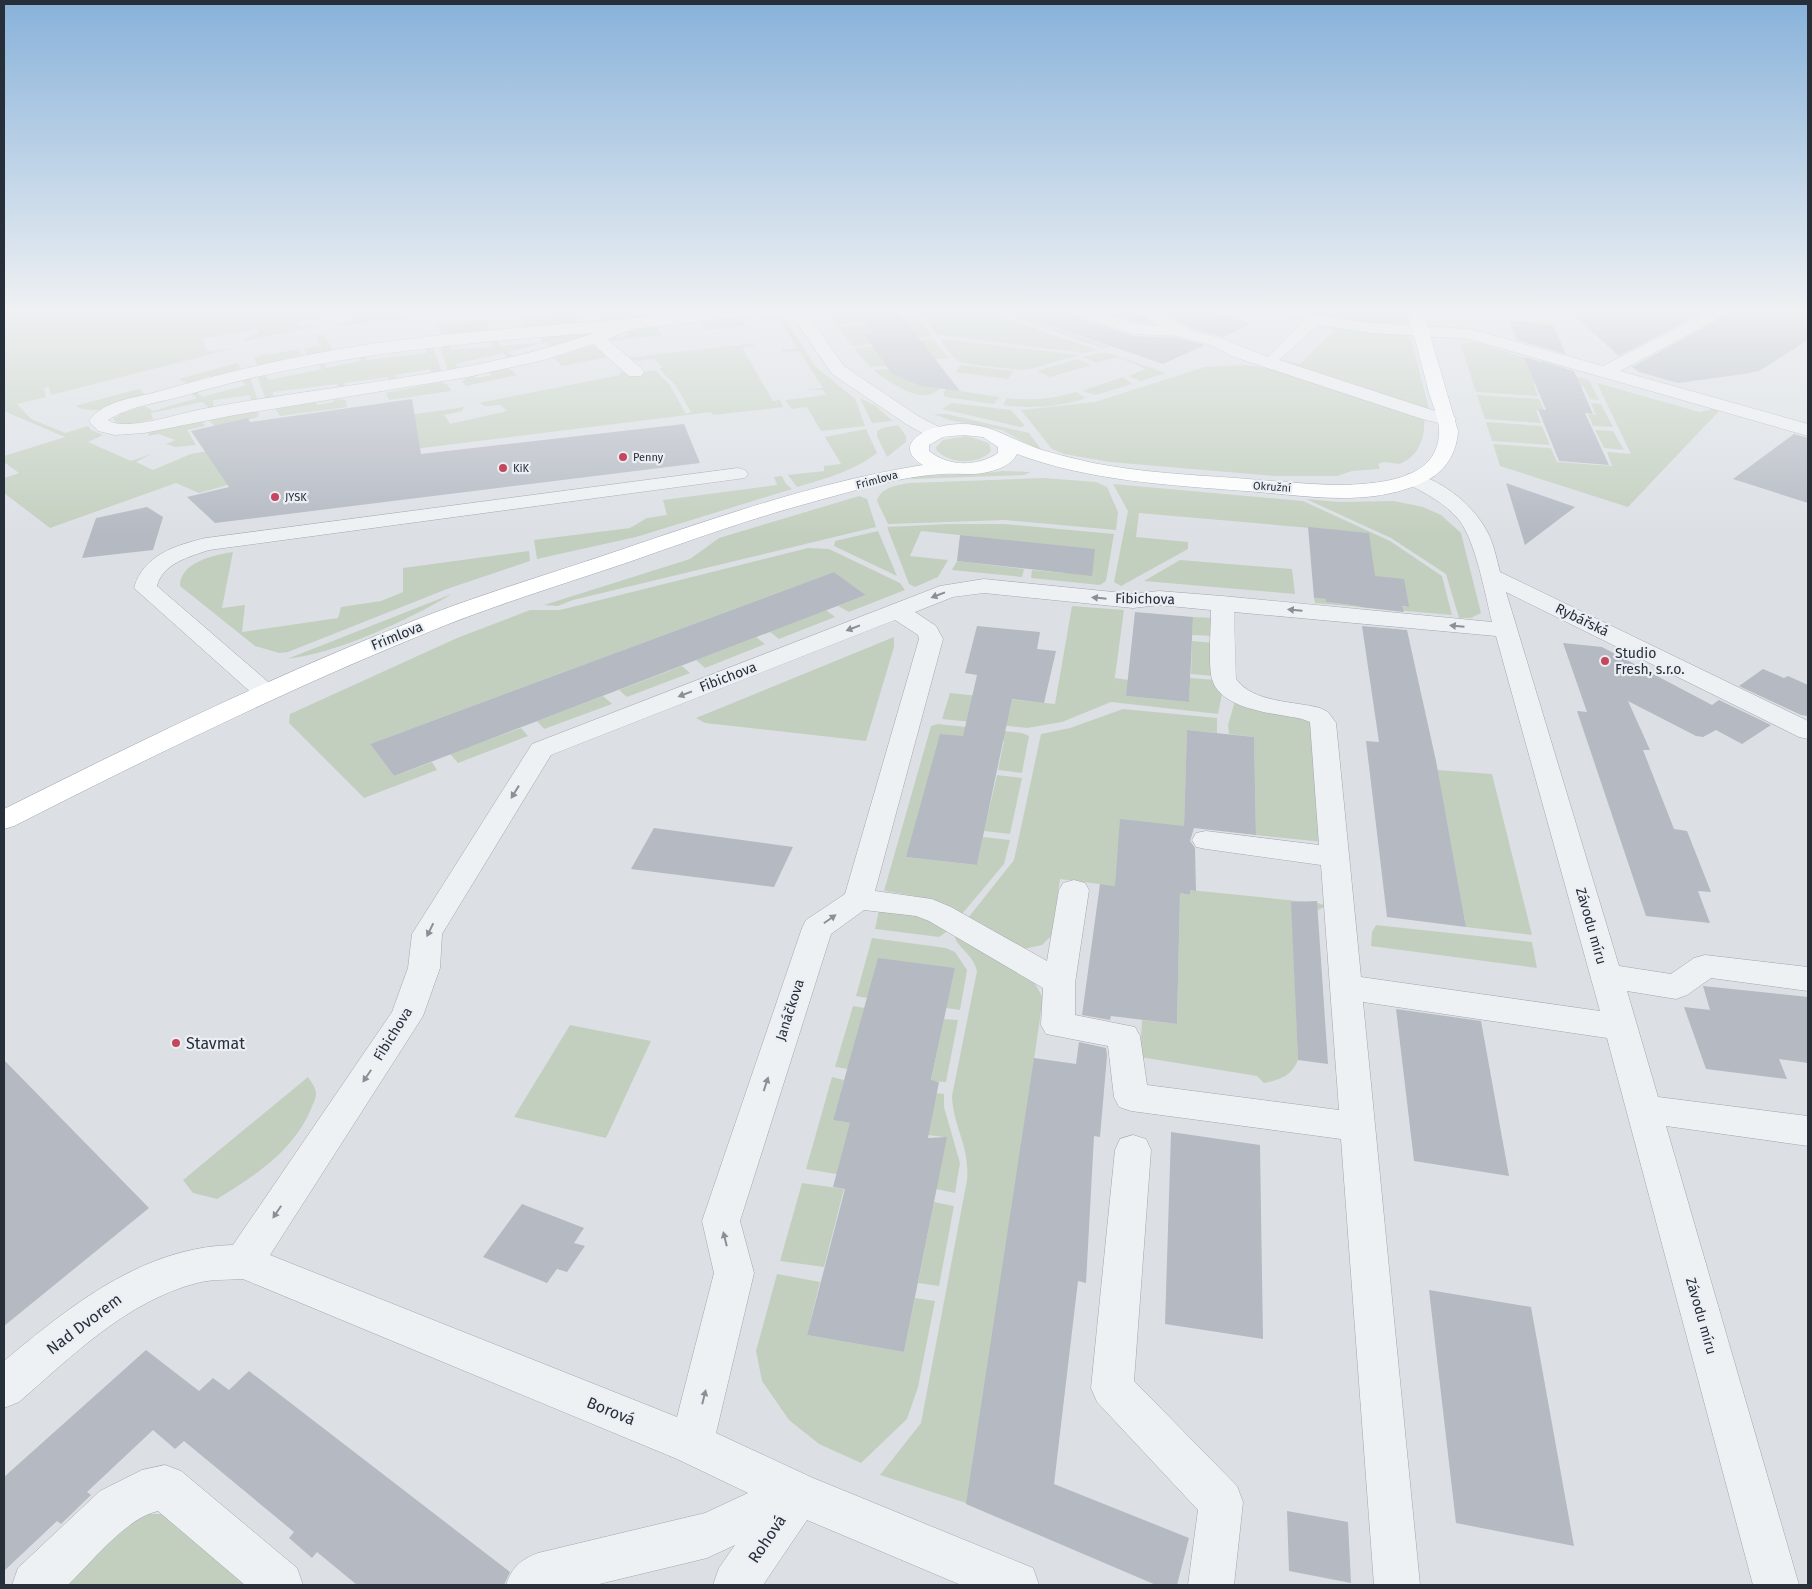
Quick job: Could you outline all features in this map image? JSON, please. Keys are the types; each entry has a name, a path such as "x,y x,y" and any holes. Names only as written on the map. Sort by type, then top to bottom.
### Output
{"main road":[{"path":"1413,479 1432,470 1442,456 1448,439 1447,419 1437,385"},
{"name":"Okružní","path":"1131,475 1044,458 977,430 948,430 936,433 927,436 918,446 919,452 925,459 948,467 1020,466 1098,474 1339,492 1382,488 1413,479"},
{"name":"Okružní","path":"983,467 1000,462 1007,456 1009,450 1007,444"},
{"name":"Frimlova","path":"808,497 918,446"},
{"name":"Frimlova","path":"4,820 174,734 264,692 394,637 505,596 808,497 896,474 948,467"}],"street":[{"path":"203,385 118,409 100,417 98,421 100,425 110,429 127,430 246,407 395,385"},
{"path":"860,385 912,420 936,433"},
{"path":"1337,385 1428,415 1447,419"},
{"path":"1651,385 1808,430"},
{"path":"264,692 145,588 146,578 150,572 177,554 206,544 738,474"},
{"name":"Závodu míru","path":"1413,479 1445,496 1466,514 1479,536 1606,976 1776,1585"},
{"name":"Rybářská","path":"1490,576 1808,731"},
{"name":"Fibichova","path":"244,1262 407,1016 424,968 427,934 541,750 948,591 984,586 1133,601 1159,598 1222,603 1506,630"},
{"path":"1222,603 1224,679 1226,685 1245,699 1311,713 1319,717 1323,723 1397,1585"},
{"path":"898,610 928,631 931,639 858,899 921,906 940,914 1059,983"},
{"path":"1206,840 1334,857"},
{"path":"1074,890 1059,983 1058,1024 1123,1036 1131,1097 1357,1127"},
{"name":"Janáčkova","path":"692,1444 734,1273 721,1221 818,928 858,899"},
{"path":"1606,976 1676,987 1705,966 1808,978"},
{"path":"1345,987 1620,1027"},
{"path":"1643,1109 1808,1131"},
{"path":"1133,1150 1112,1388 1221,1502 1211,1585"},
{"name":"Borová","path":"200,1264 244,1262 692,1444 798,1494 1016,1585"},
{"name":"Nad Dvorem","path":"4,1388 89,1316 126,1292 159,1276 200,1264"},
{"path":"35,1585 116,1506 142,1492 165,1487 280,1585"},
{"path":"529,1585 538,1576 707,1535 798,1494"},
{"name":"Rohová","path":"736,1585 798,1494"}],"green space":[{"path":"4,385 90,385 51,395 49,387 44,388 46,397 17,404 31,419 65,433 88,426 91,430 103,435 88,442 131,461 151,454 136,462 153,470 191,454 231,447 268,436 464,407 462,411 444,415 450,424 507,411 501,405 485,406 479,403 569,385 670,385 686,414 691,412 675,385 764,385 773,401 780,400 783,407 713,415 711,412 366,455 242,481 199,493 176,483 50,528 4,493 4,478 19,473 4,462 4,456 65,437 4,411"},
{"path":"245,385 253,385 258,401 251,401 250,395 213,400 213,407 209,408 202,402 151,413 153,419 134,424 118,424 113,419 123,413 145,406 153,411 197,398 190,393 196,391 202,397"},
{"path":"260,385 328,385 273,392 273,398 266,400"},
{"path":"337,385 344,385 345,389 338,390"},
{"path":"425,385 448,385 451,391 389,400 386,393"},
{"path":"821,385 838,385 855,399 865,426 821,431 807,407 792,409 785,400 826,395 823,390 806,390 823,388"},
{"path":"896,385 932,385 940,388 933,393 925,395 906,391"},
{"path":"1099,385 1128,385 1096,395 1082,391"},
{"path":"1148,385 1331,385 1424,417 1424,431 1416,451 1406,461 1399,464 1384,462 1378,464 1380,468 1378,469 1352,471 1337,476 1274,476 1110,462 1064,454 1052,449 1021,410 1095,402"},
{"path":"1357,385 1423,385 1429,409"},
{"path":"1474,385 1534,385 1538,396 1476,392"},
{"path":"1560,385 1592,385 1599,400 1590,399 1584,387"},
{"path":"1598,385 1605,385 1699,412 1712,409 1719,411 1628,507 1500,466 1493,444 1551,448 1557,462 1612,466 1607,452 1631,454"},
{"path":"139,389 145,395 121,406 91,410 75,406"},
{"path":"946,389 999,397 994,404 946,397 943,394"},
{"path":"1076,392 1086,398 1045,406 1023,407 1003,405 1007,398 1042,399"},
{"path":"1477,395 1539,399 1544,410 1536,410 1541,423 1485,419"},
{"path":"860,398 877,407 893,421 872,423"},
{"path":"334,399 346,400 347,407 280,416 276,410 280,407 316,402 317,405 334,402"},
{"path":"952,403 1011,410 1025,426 1020,427 942,409"},
{"path":"1591,403 1601,404 1613,427 1593,426 1588,414 1596,415"},
{"path":"257,411 259,415 256,418 214,426 207,417"},
{"path":"934,414 946,414 1029,433 1044,453 1002,430 949,420"},
{"path":"200,418 205,426 187,430 196,445 175,447 166,444 175,440 159,434 148,436 150,431 180,423 182,426 200,422"},
{"path":"1486,422 1542,426 1550,445 1492,441"},
{"path":"898,425 906,436 906,442 887,457 877,436 877,431 882,428"},
{"path":"866,429 877,453 859,465 839,474 797,487 788,475 824,471 824,466 841,464 825,437"},
{"path":"1595,430 1613,431 1624,450 1604,448"},
{"path":"967,436 989,443 991,451 979,459 964,461 949,458 937,451 936,447 943,440"},
{"path":"1002,471 1031,472 1024,475 913,479 906,477 978,474"},
{"path":"782,476 786,484 792,489 636,537 537,559 534,540 630,528 647,518 667,515 663,500 777,485 774,477"},
{"path":"1044,478 1096,482 1107,487 1118,512 1116,530 1005,520 888,524 877,501 879,496 886,490 910,483"},
{"path":"1113,484 1303,501 1390,541 1442,576 1452,615 1315,603 1314,598 1326,599 1326,602 1350,605 1350,602 1409,607 1361,575 1368,533 1139,513 1136,537 1188,542 1188,549 1121,586 1114,582 1128,511"},
{"path":"859,496 867,499 876,527 573,600 558,606 544,605 690,559 719,538"},
{"path":"1306,499 1339,502 1394,501 1423,507 1441,515 1461,533 1481,613 1471,618 1459,618 1446,574 1391,538"},
{"path":"1004,524 1114,534 1106,581 1100,585 1031,578 1032,570 1065,573 1072,547 921,531 910,556 948,560 938,577 915,587 909,584 887,527"},
{"path":"878,531 897,576 834,546 835,541"},
{"path":"808,548 829,549 900,583 905,590 849,612 838,606 866,595 834,572 370,744 394,776 432,762 437,770 364,798 289,723 290,714 457,638 530,610 560,610"},
{"path":"529,551 530,561 447,589 288,652 279,653 255,646 180,586 181,578 192,565 217,555 233,552 222,608 245,605 242,632 338,618 341,607 381,601 403,592 403,568"},
{"path":"1180,560 1292,569 1295,594 1144,581"},
{"path":"957,561 1024,569 1022,577 952,570"},
{"path":"452,594 415,614 350,643 307,656 287,659"},
{"path":"1072,606 1124,610 1114,684 1115,678 1129,680 1126,696 1189,702 1190,678 1216,680 1223,689 1218,714 1111,702 1062,722 1027,728 942,719 950,693 1055,704"},
{"path":"826,610 835,617 779,639 770,632"},
{"path":"1193,617 1213,618 1213,636 1192,635"},
{"path":"756,637 765,644 705,668 696,660"},
{"path":"894,637 894,647 866,741 705,723 696,718"},
{"path":"1192,641 1214,643 1213,676 1191,674"},
{"path":"682,666 690,673 627,697 619,690"},
{"path":"603,696 612,704 544,729 537,721"},
{"path":"1235,701 1308,720 1314,725 1323,842 1256,835 1254,737 1229,734 1228,725"},
{"path":"1123,709 1217,718 1217,733 1187,730 1184,826 1115,886 1060,879 1052,935 1042,945 1024,949 968,918 1014,860 1041,734 1070,728"},
{"path":"938,724 1022,733 1029,736 1022,773 998,770 1004,741 945,735 906,857 977,865 983,837 1010,840 1004,864 962,914 934,901 884,891 931,726"},
{"path":"521,728 528,736 458,763 450,754"},
{"path":"1437,770 1492,774 1532,935 1466,927"},
{"path":"997,775 1022,778 1010,834 984,831"},
{"path":"1190,890 1318,903 1326,906 1318,910 1292,907 1298,1060 1289,1074 1264,1083 1257,1076 1140,1057 1142,1020 1177,1024 1180,893 1190,895"},
{"path":"879,910 916,912 949,930 939,937 875,929"},
{"path":"1376,925 1532,942 1537,968 1371,946 1372,932"},
{"path":"958,934 1034,982 1043,998 969,1504 880,1475 921,1423 967,1180 966,1157 955,1117 952,1096 977,971 972,960 958,944 955,937"},
{"path":"872,938 946,948 955,952 967,970 960,1010 946,1008 955,968 867,998 856,996"},
{"path":"853,1006 865,1008 848,1069 835,1067"},
{"path":"944,1019 958,1020 946,1082 931,1081"},
{"path":"570,1025 651,1041 606,1138 514,1117"},
{"path":"308,1077 315,1089 315,1099 304,1124 284,1150 259,1172 217,1199 193,1193 183,1180"},
{"path":"832,1077 844,1080 833,1120 860,1125 848,1176 806,1169"},
{"path":"937,1093 944,1094 944,1107 960,1163 955,1193 936,1189 944,1137 919,1134"},
{"path":"802,1183 844,1189 824,1267 780,1261"},
{"path":"934,1202 954,1206 939,1286 918,1283"},
{"path":"777,1274 820,1282 807,1335 904,1352 915,1298 935,1301 918,1387 907,1419 861,1463 819,1444 789,1420 762,1381 756,1351"},
{"path":"148,1514 166,1514 248,1585 57,1585 116,1527"}],"building":[{"path":"919,385 955,385 960,391"},
{"path":"1536,385 1580,385 1593,414 1585,413 1609,465 1559,461 1538,409 1546,410"},
{"path":"412,399 421,454 684,424 700,463 215,523 187,497 229,487 191,431 248,418 250,422"},
{"path":"1794,434 1808,438 1808,503 1733,479"},
{"path":"1506,483 1575,507 1525,545"},
{"path":"147,507 163,517 153,550 82,558 96,518"},
{"path":"1308,527 1369,533 1375,576 1404,579 1409,607 1402,606 1404,612 1326,602 1326,599 1314,598"},
{"path":"960,535 1095,549 1092,576 957,561"},
{"path":"834,572 866,595 394,776 370,744"},
{"path":"1135,612 1193,617 1189,702 1126,696"},
{"path":"977,626 1040,632 1037,649 1056,651 1044,703 1012,699 977,865 906,857 940,734 963,736 977,675 965,673"},
{"path":"1362,626 1407,630 1436,761 1466,927 1387,917 1366,741 1379,742"},
{"path":"1563,643 1602,647 1712,705 1719,700 1771,725 1742,744 1716,730 1703,737 1696,736 1628,701 1650,750 1643,750 1674,829 1687,831 1711,892 1698,891 1710,923 1646,916 1577,711 1587,712"},
{"path":"1763,669 1784,678 1788,676 1808,685 1808,716 1801,715 1739,686"},
{"path":"1187,730 1254,737 1256,835 1194,828 1190,841 1195,848 1196,891 1190,890 1190,895 1180,893 1177,1024 1111,1016 1110,1020 1082,1015 1100,884 1115,886 1120,819 1184,826"},
{"path":"654,828 793,847 774,887 631,869"},
{"path":"1317,901 1328,1064 1298,1060 1291,902"},
{"path":"878,958 955,968 931,1080 939,1082 928,1138 947,1137 904,1352 807,1335 845,1189 833,1187 850,1123 833,1120"},
{"path":"1703,986 1808,997 1808,1063 1779,1059 1787,1079 1706,1069 1684,1007 1710,1010"},
{"path":"1396,1009 1481,1021 1509,1176 1414,1161"},
{"path":"1079,1042 1106,1048 1107,1056 1100,1137 1094,1136 1086,1283 1078,1281 1054,1484 1189,1538 1177,1585 1156,1585 966,1504 1034,1058 1076,1064"},
{"path":"4,1060 149,1208 4,1326"},
{"path":"1171,1132 1260,1145 1263,1339 1165,1324"},
{"path":"522,1204 584,1228 574,1243 585,1246 567,1272 557,1269 547,1283 483,1257"},
{"path":"1429,1290 1531,1307 1574,1546 1456,1523"},
{"path":"146,1350 199,1391 213,1378 229,1390 249,1371 510,1572 504,1585 357,1585 317,1552 312,1558 289,1538 294,1532 184,1441 175,1449 153,1430 87,1492 91,1495 61,1524 57,1521 4,1571 4,1477"},
{"path":"1287,1511 1348,1522 1351,1583 1289,1571"}],"place":[{"name":"Penny","path":"623,457"},
{"name":"KiK","path":"503,468"},
{"name":"JYSK","path":"275,497"},
{"name":"Studio Fresh, s.r.o.","path":"1605,661"},
{"name":"Stavmat","path":"176,1043"}]}
